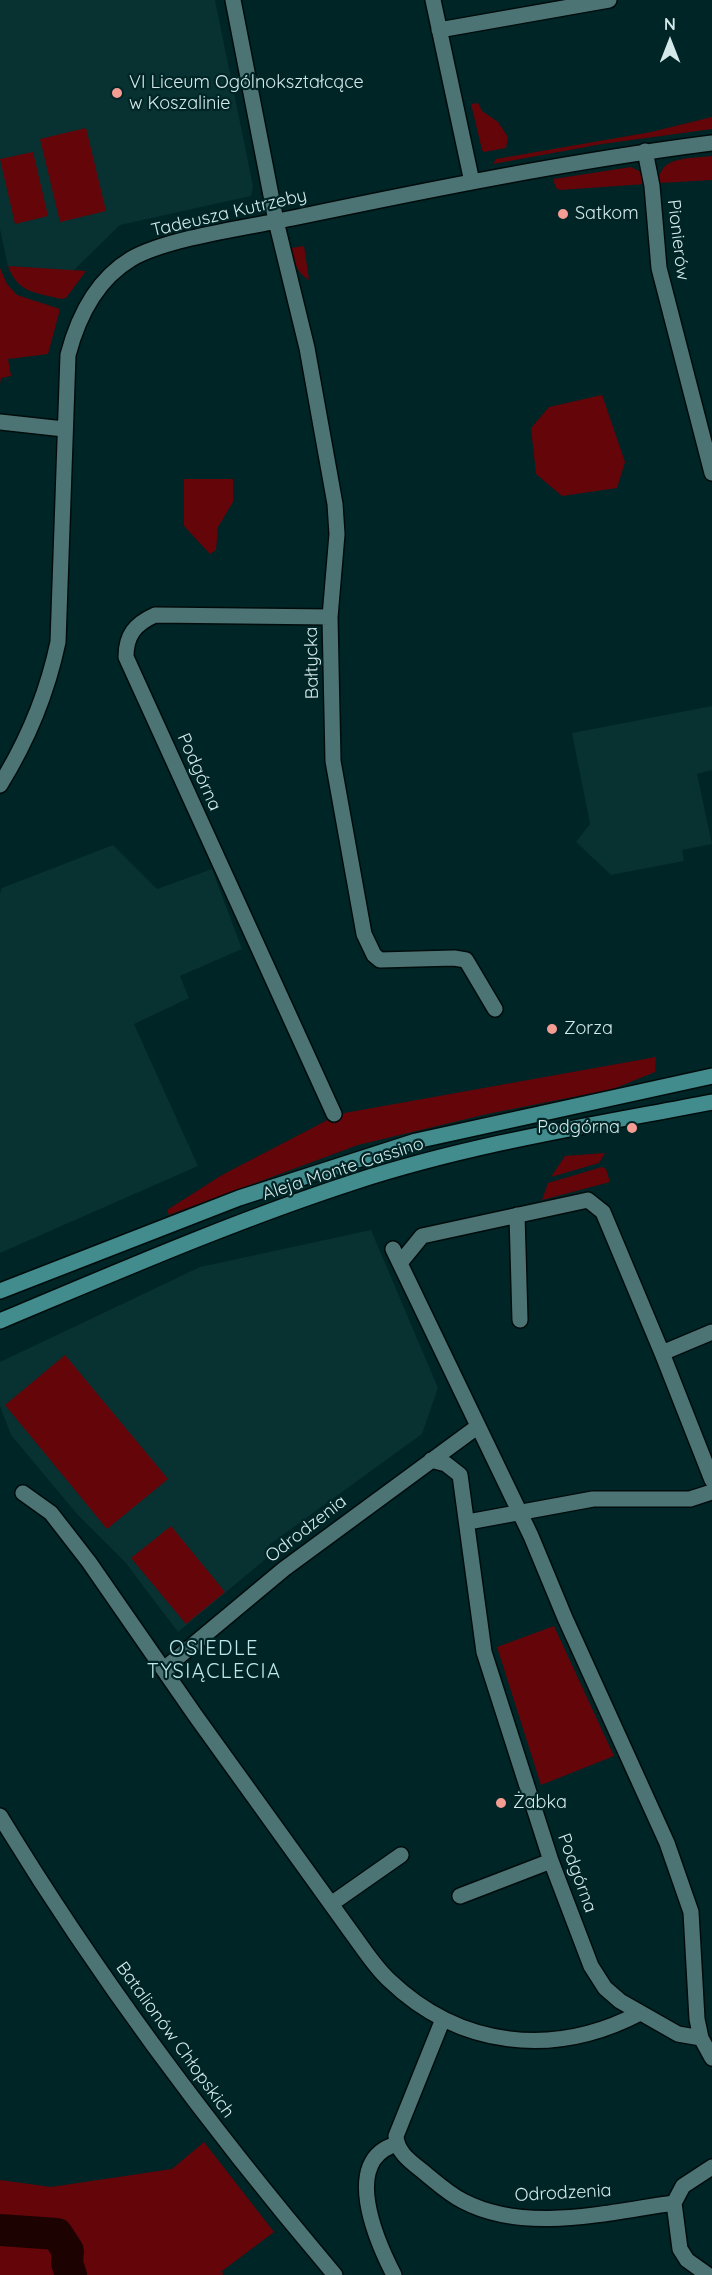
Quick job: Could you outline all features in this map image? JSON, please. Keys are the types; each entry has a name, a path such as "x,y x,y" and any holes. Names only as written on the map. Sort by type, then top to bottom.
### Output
{"street":[{"name":"Bałtycka","path":"233,0 276,221 307,348 335,504 338,534 330,617 333,761 369,946 380,960 454,958 466,960 495,1009"},
{"path":"433,0 472,182"},
{"path":"439,30 609,0"},
{"name":"Tadeusza Kutrzeby","path":"0,785 22,749 50,681 58,642 68,355 74,333 88,302 115,272 150,250 276,221 645,151 712,143"},
{"name":"Pionierów","path":"645,151 652,186 659,268 712,473"},
{"path":"0,422 64,429"},
{"name":"Podgórna","path":"330,617 155,615 136,625 130,633 126,644 126,657 334,1114"},
{"name":"Aleja Monte Cassino","path":"0,1291 239,1197 396,1147 495,1122 712,1076"},
{"name":"Aleja Monte Cassino","path":"0,1321 169,1250 354,1182 500,1143 712,1102"},
{"path":"712,1480 603,1212 588,1200 422,1236 397,1256 477,1427 520,1512 568,1625 644,1791 684,1887 694,1927 701,2038 712,2058"},
{"path":"517,1215 520,1320"},
{"path":"662,1353 712,1332"},
{"name":"Odrodzenia","path":"164,1669 284,1569 477,1427"},
{"name":"Podgórna","path":"431,1460 446,1464 460,1474 484,1652 551,1861 597,1976 620,2001 640,2013 678,2034 701,2038"},
{"path":"468,1522 593,1499 690,1498 712,1492"},
{"path":"24,1493 51,1513 89,1562 331,1904 387,1978 423,2008 443,2019 496,2038 552,2041 600,2031 640,2013"},
{"name":"Batalionów Chłopskich","path":"0,1816 80,1943 144,2034 224,2140 335,2275"},
{"path":"331,1904 400,1855"},
{"path":"460,1896 551,1861"},
{"path":"394,2275 373,2226 366,2193 372,2164 379,2153 397,2144 398,2128 443,2019"},
{"name":"Odrodzenia","path":"397,2144 400,2151 413,2163 462,2201 483,2210 516,2217 588,2214 674,2203"},
{"path":"708,2275 687,2260 680,2249 674,2203 683,2186 712,2167"}],"shaded area":[{"name":"VI Liceum Ogólnokształcące w Koszalinie","path":"0,0 215,0 253,186 251,196 120,225 73,271 8,266 0,229"},
{"path":"478,103 482,111 498,122 508,137 506,148 484,152 482,150 471,104"},
{"path":"712,117 712,129 602,144 493,164 496,159 651,132"},
{"path":"86,128 106,211 60,222 40,139"},
{"path":"33,152 48,216 15,224 0,159"},
{"path":"712,156 712,180 659,183 660,174 670,163 686,158"},
{"path":"631,167 641,172 646,184 560,190 556,188 553,179"},
{"path":"304,246 309,280 298,270 291,248"},
{"path":"8,266 86,271 66,298 61,299 28,290 17,282"},
{"path":"0,268 7,284 17,295 60,309 48,354 8,359 11,376 1,378 0,384"},
{"path":"602,395 625,462 617,488 562,496 536,474 531,428 549,407"},
{"path":"184,479 233,479 233,502 218,527 216,550 210,554 184,526"},
{"path":"712,706 712,770 697,774 712,844 682,850 684,861 611,875 576,842 590,824 572,733"},
{"path":"113,845 157,889 212,869 242,949 180,976 189,998 134,1024 198,1166 0,1253 0,894 2,888"},
{"path":"656,1057 655,1072 613,1089 487,1114 358,1145 169,1215 167,1210 222,1175 339,1114"},
{"path":"605,1153 599,1163 551,1177 565,1156"},
{"path":"602,1167 606,1169 610,1182 542,1200 548,1183"},
{"path":"371,1230 438,1388 422,1434 269,1545 274,1552 178,1632 125,1562 77,1514 11,1435 0,1406 0,1362 200,1267"},
{"path":"65,1355 168,1479 107,1529 5,1405"},
{"path":"171,1526 225,1592 186,1624 131,1558"},
{"path":"554,1626 614,1756 541,1785 497,1647"},
{"path":"204,2142 274,2232 222,2271 223,2275 0,2275 0,2180 51,2187 172,2169"}],"waterway":[{"path":"0,2230 57,2234 68,2251 67,2263 71,2275"}],"place":[{"name":"VI Liceum Ogólnokształcące w Koszalinie","path":"117,93"},
{"name":"Satkom","path":"563,214"},
{"name":"Zorza","path":"552,1029"},
{"name":"Podgórna","path":"632,1128"},
{"name":"Żabka","path":"501,1803"}],"district":[{"name":"OSIEDLE TYSIĄCLECIA","path":"214,1660"}]}
